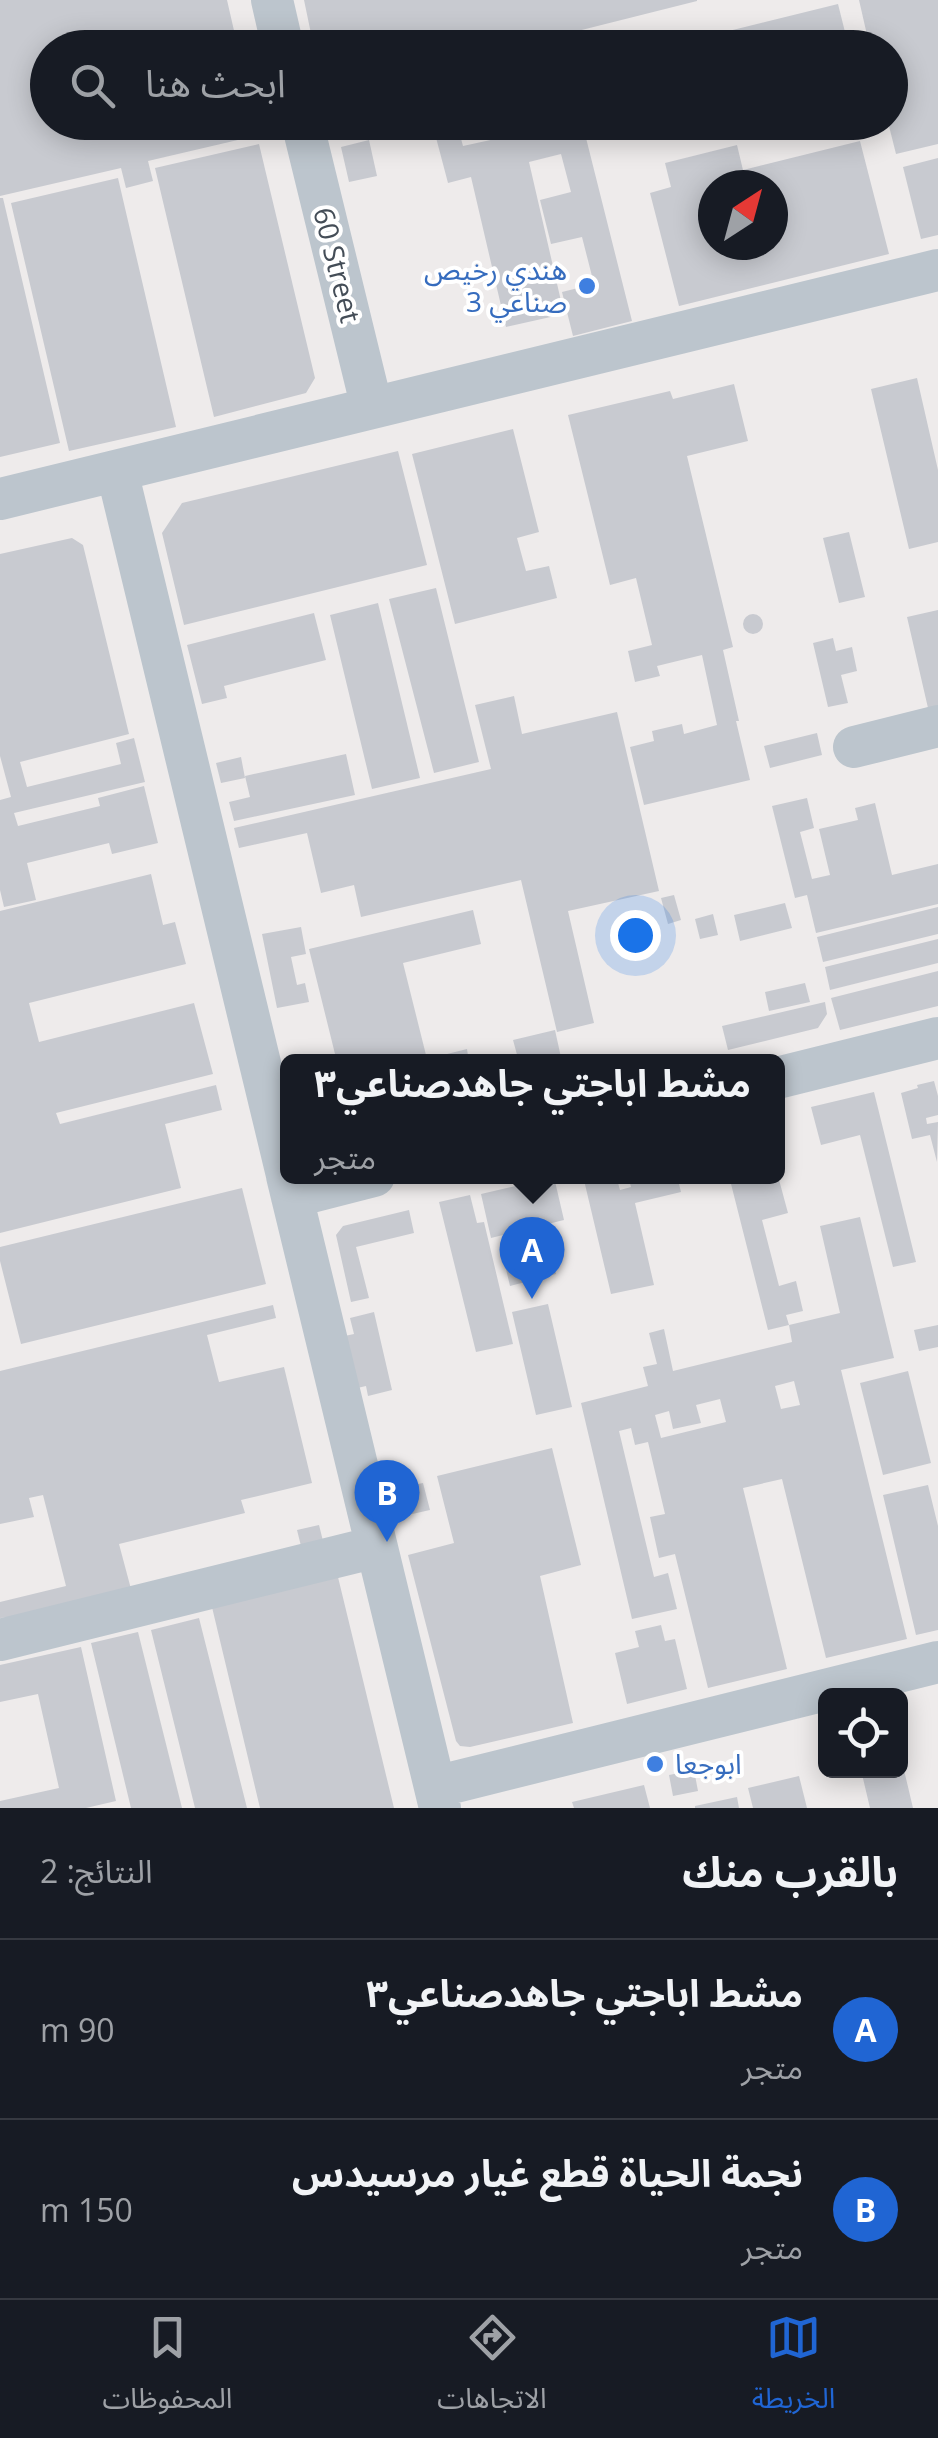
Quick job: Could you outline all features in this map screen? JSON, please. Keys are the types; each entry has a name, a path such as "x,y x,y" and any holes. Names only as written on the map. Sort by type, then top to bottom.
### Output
{"lane":[{"path":"272,0 280,30"},
{"name":"60 Street","path":"306,140 372,408"},
{"path":"0,500 938,270"},
{"path":"117,471 280,1146"},
{"path":"854,748 938,726"},
{"path":"785,1076 938,1038"},
{"path":"289,1184 437,1798 938,1662"},
{"path":"0,1640 376,1547"}],"building":[{"path":"0,0 227,0 234,30 30,30 30,140 238,140 148,161 153,181 126,188 121,168 0,196"},
{"path":"304,0 697,0 582,30 310,30"},
{"path":"859,0 938,0 938,144 896,154 892,140 908,140 908,30 866,30"},
{"path":"838,4 844,30 733,30"},
{"path":"369,140 377,176 349,182 341,147"},
{"path":"437,140 461,140 463,146 491,140 587,140 632,321 573,336 562,292 594,284 582,237 551,244 540,200 571,192 561,154 529,162 564,314 506,327 471,177 448,183"},
{"path":"860,141 889,254 679,306 650,193 671,187 665,163 737,145 743,170"},
{"path":"259,144 315,378 306,393 214,417 155,168"},
{"path":"938,158 938,235 921,239 903,167"},
{"path":"118,178 176,427 69,451 11,203"},
{"path":"0,198 60,443 0,457"},
{"path":"917,378 938,470 938,542 909,549 871,389"},
{"path":"734,384 748,441 687,456 733,647 723,650 750,780 644,805 630,747 654,741 652,731 682,724 684,734 717,725 702,655 657,666 660,676 635,682 628,651 652,645 636,578 610,585 568,415 670,391 673,399"},
{"path":"513,429 539,532 517,538 526,571 549,566 557,598 455,624 412,454"},
{"path":"398,451 427,565 184,625 162,533 182,503"},
{"path":"849,532 865,597 839,603 823,538"},
{"path":"72,538 83,545 129,734 20,762 27,787 121,764 116,743 134,738 145,782 14,813 18,826 100,806 98,798 144,786 158,843 112,854 109,843 27,863 36,900 4,907 0,890 0,800 11,797 0,756 0,554"},
{"path":"436,588 479,762 434,773 389,599"},
{"path":"378,603 420,778 372,789 330,615"},
{"path":"938,610 938,706 928,708 907,617"},
{"path":"314,613 326,660 224,686 227,698 202,704 187,645"},
{"path":"753,614 763,624 753,634 743,624"},
{"path":"833,638 836,651 852,647 857,671 841,675 848,703 828,707 813,643"},
{"path":"514,696 522,734 617,712 659,891 568,911 594,1023 557,1032 521,880 361,917 354,885 321,893 307,833 239,848 234,828 491,769 475,705"},
{"path":"817,733 822,755 770,768 764,746"},
{"path":"346,754 355,795 234,821 229,802 250,797 245,776"},
{"path":"241,757 245,778 221,783 216,763"},
{"path":"807,798 814,828 800,832 812,879 830,875 819,829 858,820 855,808 875,803 892,875 938,864 938,904 816,933 807,895 795,898 772,806"},
{"path":"151,874 163,925 175,922 186,964 29,1003 39,1042 194,1003 213,1074 56,1113 60,1124 216,1085 222,1110 165,1124 181,1188 0,1233 0,911"},
{"path":"674,895 681,920 668,924 661,898"},
{"path":"785,903 792,928 740,941 734,915"},
{"path":"938,907 938,934 823,962 817,937"},
{"path":"473,910 481,944 403,963 426,1054 335,1054 309,949"},
{"path":"713,914 718,935 700,939 695,919"},
{"path":"301,927 306,954 291,957 297,985 305,983 309,1002 277,1008 262,934"},
{"path":"938,939 938,963 830,990 825,967"},
{"path":"938,971 938,1006 840,1030 831,998"},
{"path":"805,983 810,1002 769,1011 765,992"},
{"path":"825,1002 827,1014 818,1028 728,1050 722,1026"},
{"path":"555,1030 560,1054 517,1054 513,1040"},
{"path":"934,1081 938,1115 926,1118 927,1124 938,1122 937,1162 930,1135 912,1139 901,1093"},
{"path":"874,1092 916,1262 893,1267 860,1135 821,1145 811,1107"},
{"path":"524,1184 556,1184 564,1220 491,1238 481,1194"},
{"path":"585,1184 618,1184 620,1190 631,1187 630,1184 679,1184 681,1192 635,1203 654,1285 611,1294"},
{"path":"731,1184 780,1184 788,1213 762,1220 779,1286 796,1281 803,1311 786,1315 789,1325 768,1330"},
{"path":"242,1188 266,1284 21,1344 0,1247"},
{"path":"470,1195 477,1223 484,1222 513,1344 476,1352 439,1202"},
{"path":"409,1210 414,1233 356,1247 369,1298 351,1302 336,1235 343,1226"},
{"path":"860,1217 894,1358 841,1370 907,1639 826,1658 782,1479 743,1488 787,1669 708,1688 675,1554 659,1558 650,1517 665,1514 648,1442 635,1445 631,1428 619,1431 654,1577 668,1573 677,1609 632,1619 581,1403 648,1386 643,1367 657,1364 649,1333 664,1329 673,1371 792,1342 789,1325 840,1313 820,1226","holes":["794,1381 800,1405 781,1409 775,1386","720,1399 726,1422 661,1438 655,1415 669,1411 673,1429 701,1423 696,1405"]},
{"path":"551,1253 556,1274 510,1286 505,1265"},
{"path":"548,1304 572,1407 536,1415 512,1312"},
{"path":"273,1305 276,1318 207,1335 219,1382 284,1367 312,1483 241,1500 245,1513 119,1544 135,1604 0,1618 0,1602 66,1586 43,1495 29,1498 34,1517 0,1524 0,1371"},
{"path":"374,1312 392,1390 368,1396 366,1386 353,1389 340,1337 354,1334 350,1318"},
{"path":"938,1325 938,1347 919,1351 914,1330"},
{"path":"908,1371 931,1463 883,1475 860,1383"},
{"path":"552,1448 581,1565 540,1576 573,1723 460,1746 408,1555 454,1543 437,1476"},
{"path":"423,1483 430,1510 399,1517 393,1489"},
{"path":"928,1485 938,1526 938,1630 916,1635 883,1495"},
{"path":"319,1525 325,1549 303,1554 297,1530"},
{"path":"337,1573 394,1808 260,1808 211,1603"},
{"path":"199,1618 247,1808 195,1808 151,1630"},
{"path":"661,1625 665,1641 675,1639 687,1689 627,1704 615,1653 639,1647 635,1631"},
{"path":"138,1632 182,1808 131,1808 91,1643"},
{"path":"81,1647 116,1801 86,1808 0,1808 0,1801 59,1788 38,1694 0,1702 0,1665"},
{"path":"694,1770 698,1791 673,1796 669,1775"},
{"path":"799,1776 807,1808 753,1808 748,1788"},
{"path":"863,1778 906,1778 913,1808 870,1808"},
{"path":"644,1785 650,1808 574,1808 572,1802"},
{"path":"737,1797 739,1808 695,1808 695,1806"}],"place":[{"name":"هندي رخيص صناعي 3","path":"587,286"},
{"name":"مشط اباجتي جاهدصناعي٣","path":"532,1299"},
{"name":"نجمة الحياة قطع غيار مرسيدس","path":"387,1542"},
{"name":"ابوجعا","path":"655,1764"}]}
